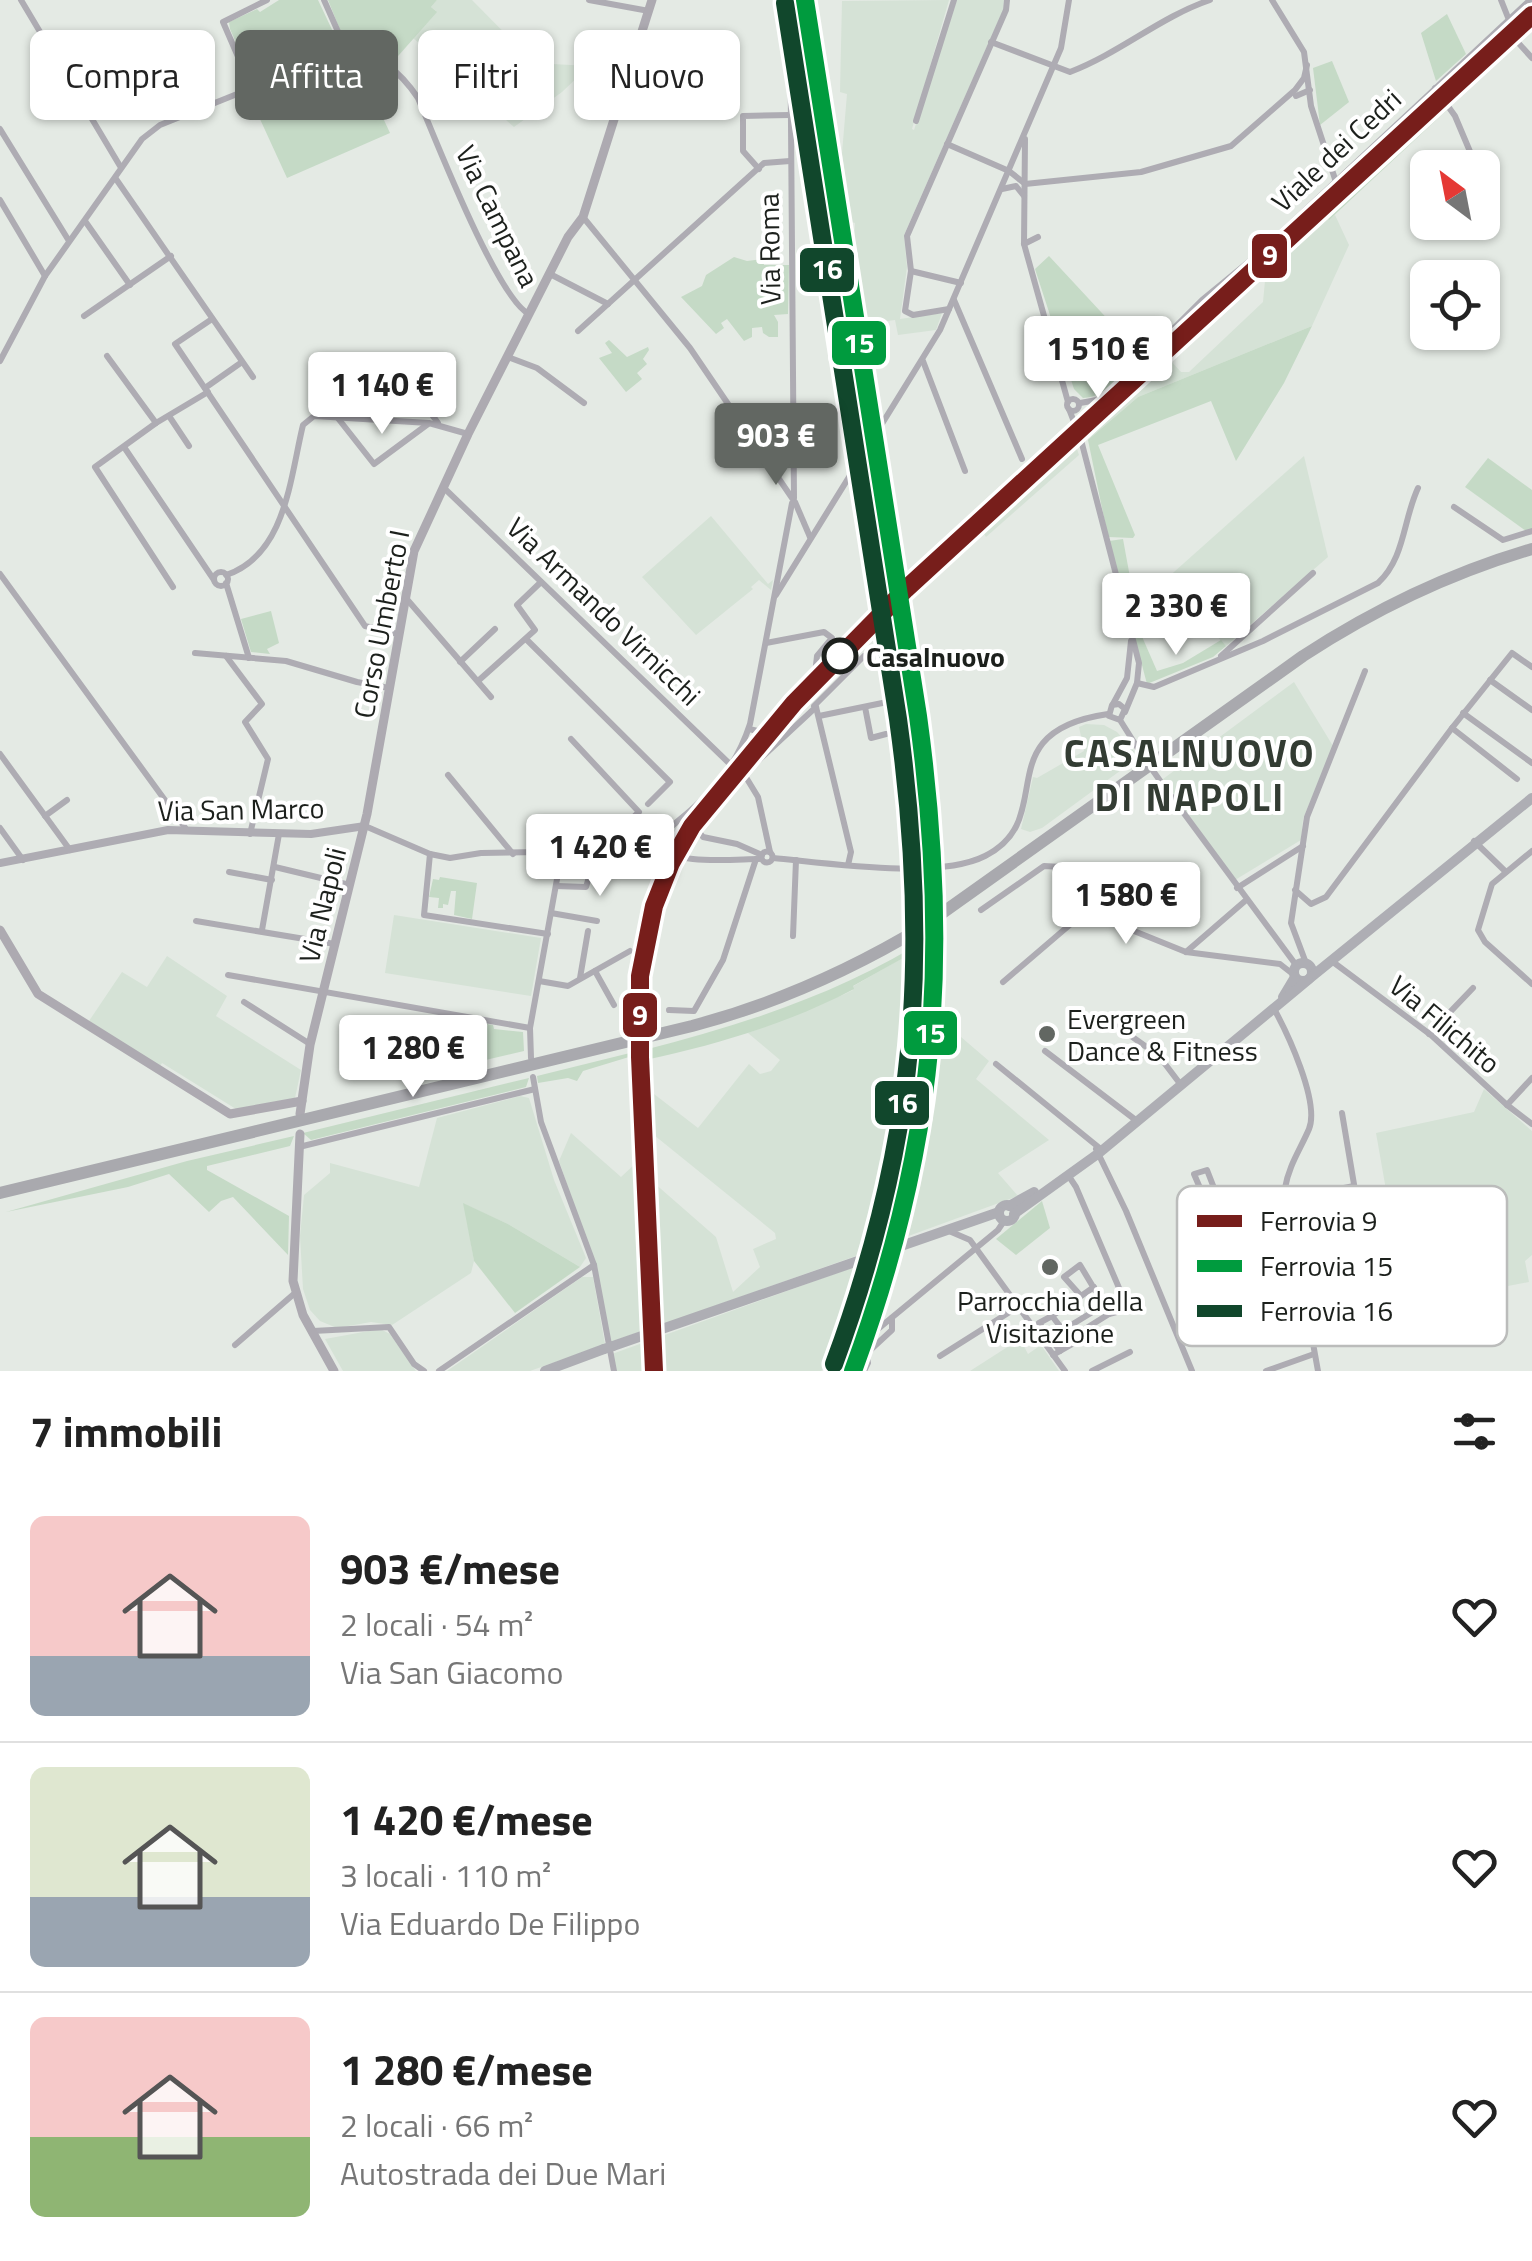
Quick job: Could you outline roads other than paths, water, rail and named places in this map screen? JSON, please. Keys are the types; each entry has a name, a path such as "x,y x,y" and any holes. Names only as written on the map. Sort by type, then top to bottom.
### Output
{"highway":[{"path":"0,1196 734,1021 801,997 852,974 946,916 1330,646 1429,593 1532,553"}],"main road":[{"name":"Corso Umberto I","path":"365,826 420,532 582,217 652,0"},
{"path":"545,1371 933,1233 1007,1213 1068,1175 1273,1008 1303,972 1331,960 1532,795"},
{"name":"Via Napoli","path":"300,1114 310,1044 365,826"},
{"path":"0,930 38,994 230,1114 302,1101"},
{"path":"300,1134 292,1270 295,1293 334,1371"},
{"path":"1007,1213 1099,1150"}],"street":[{"path":"21,0 120,166"},
{"path":"0,361 45,276 142,139 160,124 247,90 250,82 223,22 267,0"},
{"name":"Via Campana","path":"324,0 343,44 382,59 407,81 488,255 519,308 529,314"},
{"path":"589,0 648,11"},
{"name":"Via Roma","path":"656,844 733,767 749,729 793,500 790,0"},
{"path":"916,121 954,0"},
{"path":"949,309 906,313 910,271 907,236 1007,0"},
{"path":"776,595 922,361 949,309 1061,48 1069,0"},
{"path":"991,42 1070,72 1157,28 1180,10 1210,0"},
{"path":"1272,0 1304,52 1311,106 1336,179"},
{"path":"1501,0 1506,23 1532,58"},
{"name":"Viale dei Cedri","path":"1074,405 1097,400 1111,391 1202,300 1257,255 1530,0"},
{"path":"1296,93 1307,64"},
{"path":"1435,88 1455,116 1469,150"},
{"path":"947,144 1009,171 1025,184 1141,172 1226,148 1286,99 1310,89"},
{"path":"1296,93 1311,106"},
{"path":"759,168 743,150 743,116 790,116"},
{"path":"0,129 69,240"},
{"path":"1025,136 1024,244 1074,405 1138,664 1137,683 1120,720"},
{"path":"1014,160 1022,159 1024,163"},
{"path":"578,330 759,168 772,160 790,161"},
{"path":"116,179 253,377"},
{"path":"1001,190 1016,186 1024,197"},
{"path":"0,200 45,276"},
{"path":"582,217 690,348 793,500"},
{"path":"85,221 130,285"},
{"path":"1024,244 1038,238"},
{"path":"84,316 171,256"},
{"path":"910,271 960,284"},
{"path":"550,274 608,304"},
{"path":"954,298 1022,460"},
{"path":"212,319 175,344 365,626 398,634"},
{"path":"107,356 156,423"},
{"path":"508,356 538,368 584,403"},
{"path":"922,361 964,471"},
{"path":"174,587 96,467 242,362"},
{"path":"336,416 399,370 434,423"},
{"path":"168,416 189,446"},
{"path":"124,447 218,585 256,559 273,534 303,424 314,416 434,423 468,434"},
{"path":"336,416 374,464 434,423"},
{"name":"Via Armando Virnicchi","path":"442,487 733,767"},
{"path":"1137,683 1154,687 1263,641 1378,583 1396,558 1418,488"},
{"name":"Via Roma","path":"793,500 810,538"},
{"path":"1454,507 1503,540 1532,531"},
{"path":"805,522 812,524 822,518"},
{"path":"781,563 787,570 793,566"},
{"path":"1216,660 1313,573"},
{"path":"0,574 186,829"},
{"path":"226,578 249,658"},
{"path":"478,681 535,630 517,605 541,582"},
{"path":"405,597 491,696"},
{"path":"460,662 495,629"},
{"path":"749,729 762,732 790,703 815,674 817,656 832,638 824,632 766,643"},
{"path":"1108,714 1128,678 1130,635"},
{"path":"526,639 670,782 648,804"},
{"path":"194,652 286,661 391,688"},
{"path":"1295,890 1312,904 1326,897 1512,653 1532,667"},
{"path":"226,656 262,704 245,722 268,759 250,834"},
{"path":"765,857 737,844 703,837 699,832 744,774 817,712 864,656"},
{"path":"1303,972 1292,924 1307,817 1365,671"},
{"path":"1490,680 1532,710"},
{"path":"817,712 898,700"},
{"path":"1112,705 1120,704 1125,712"},
{"path":"864,707 871,738 886,734"},
{"path":"817,712 852,852 848,865"},
{"path":"1464,712 1532,762"},
{"path":"1108,714 1112,720 1120,720"},
{"path":"365,826 430,854 450,858 603,843 656,844 666,855 683,857 945,866 976,860 1007,840 1021,816 1032,760 1044,738 1084,718 1108,714"},
{"path":"1120,720 1245,901 1303,972"},
{"path":"1452,728 1517,779"},
{"path":"556,886 586,887 594,856 603,843 639,812 571,738"},
{"path":"0,754 70,850"},
{"path":"669,1010 694,1012 714,980 765,857 758,797 744,774"},
{"path":"448,775 513,854"},
{"path":"45,816 67,800"},
{"name":"Via San Marco","path":"0,863 149,832 186,829 279,834 365,826"},
{"path":"0,828 23,860"},
{"path":"262,930 279,834"},
{"path":"1475,841 1506,872"},
{"path":"532,1058 530,1028 563,846"},
{"path":"1237,888 1304,846"},
{"path":"1532,851 1489,890 1478,935 1532,984"},
{"path":"430,854 424,914 548,934"},
{"path":"793,936 796,860"},
{"path":"981,910 1044,866 1091,871 1134,931 1186,952 1280,964 1303,972"},
{"path":"275,867 350,885"},
{"path":"229,872 272,880"},
{"path":"1004,982 1107,893"},
{"path":"1186,952 1245,901"},
{"path":"551,913 596,922"},
{"path":"196,922 334,944"},
{"path":"580,979 588,931"},
{"path":"539,981 568,986 630,951"},
{"name":"Via Filichito","path":"1331,960 1429,1034 1532,1124"},
{"path":"595,971 614,1006"},
{"path":"228,975 530,1028"},
{"path":"1429,1034 1473,988"},
{"path":"244,1002 310,1044"},
{"path":"1273,1008 1298,1064 1312,1109 1308,1131 1288,1168 1287,1186"},
{"path":"1106,1018 1159,1056 1180,1084"},
{"path":"1045,1051 1136,1119"},
{"path":"996,1064 1099,1150 1177,1335"},
{"path":"533,1077 541,1122 594,1265 614,1371"},
{"path":"1507,1106 1532,1078"},
{"path":"299,1148 535,1089"},
{"path":"1342,1113 1354,1186"},
{"path":"1199,1186 1194,1174 1207,1170 1213,1186"},
{"path":"1068,1175 1128,1309 1109,1314 1072,1337"},
{"path":"828,1371 998,1230 1007,1213"},
{"path":"933,1233 958,1232 975,1248 1016,1308 1057,1353"},
{"path":"439,1371 594,1265"},
{"path":"1080,1296 1064,1277 1080,1265 1109,1314"},
{"path":"1065,1371 1039,1322 1094,1286"},
{"path":"235,1345 295,1293"},
{"path":"1067,1328 1104,1304"},
{"path":"940,1356 1016,1308"},
{"path":"1057,1353 1076,1342 1060,1310"},
{"path":"1052,1316 1067,1328"},
{"path":"864,1371 868,1363 866,1354 892,1330 892,1318"},
{"path":"311,1331 389,1327 414,1364 424,1371"},
{"path":"1181,1346 1192,1371"},
{"path":"1313,1346 1318,1371"},
{"path":"1092,1371 1130,1352"},
{"path":"1266,1371 1314,1354"}],"rail line":[{"name":"15","path":"805,0 918,716 934,887 934,968 919,1127 903,1206 853,1371"},
{"name":"16","path":"785,3 898,719 914,888 910,1046 899,1124 884,1202 834,1364"},
{"name":"9","path":"654,1371 640,976 654,906 671,863 692,826 794,703 906,589 1532,15"}],"place":[{"name":"Casalnuovo","path":"840,656"},
{"name":"Evergreen Dance & Fitness","path":"1047,1034"},
{"name":"Parrocchia della Visitazione","path":"1050,1267"}],"district":[{"name":"CASALNUOVO DI NAPOLI","path":"1190,774"}]}
